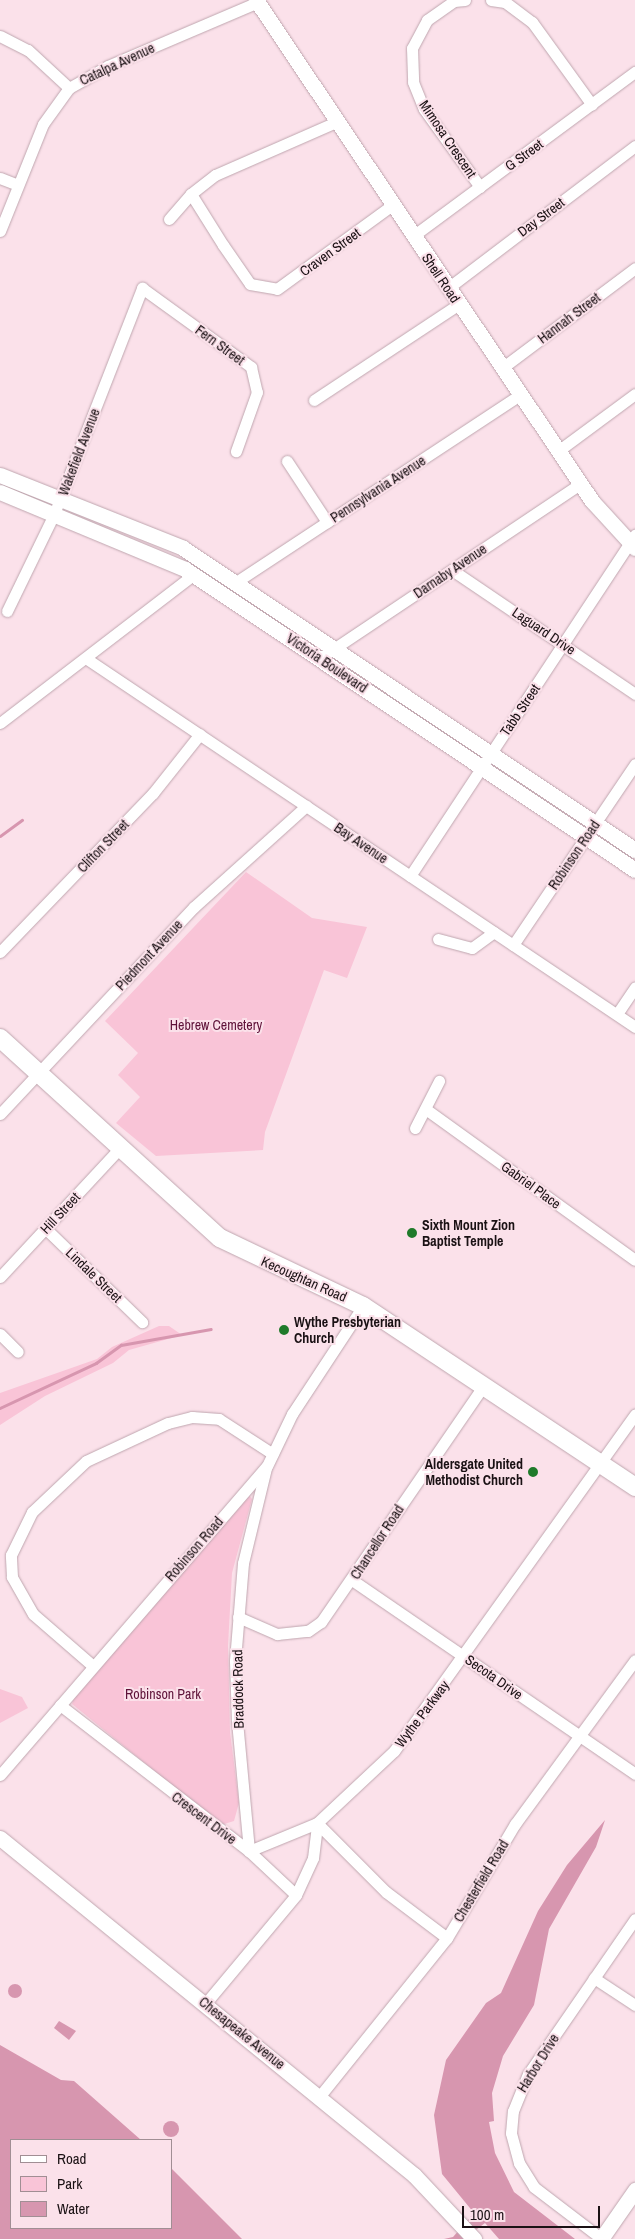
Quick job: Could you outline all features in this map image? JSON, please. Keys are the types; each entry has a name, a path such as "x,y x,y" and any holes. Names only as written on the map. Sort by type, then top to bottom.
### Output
{"main road":[{"name":"Shell Road","path":"257,1 336,122 580,484 634,542"},
{"name":"Victoria Boulevard","path":"0,474 176,545 236,582 635,850"},
{"name":"Victoria Boulevard","path":"0,492 194,574 635,870"},
{"name":"Kecoughtan Road","path":"0,1038 119,1149 220,1238 363,1306 601,1462 635,1487"},
{"name":"Chesapeake Avenue","path":"0,1838 414,2175 473,2238"},
{"path":"602,2239 635,2190"}],"street":[{"name":"Mimosa Crescent","path":"465,0 454,1 427,20 412,48 413,82 424,109 480,187"},
{"path":"491,0 505,2 532,22 592,105"},
{"name":"Catalpa Avenue","path":"0,231 44,124 69,88 108,66 257,1"},
{"path":"0,36 28,50 69,88"},
{"name":"G Street","path":"413,236 635,72"},
{"path":"169,219 191,194 214,175 336,122"},
{"name":"Day Street","path":"448,288 635,146"},
{"path":"0,178 18,185"},
{"name":"Craven Street","path":"191,194 250,284 277,289 307,270 392,205"},
{"name":"Hannah Street","path":"502,368 635,268"},
{"name":"Fern Street","path":"142,288 251,367 257,392 236,451"},
{"name":"Wakefield Avenue","path":"7,611 54,514 142,288"},
{"path":"314,400 459,304"},
{"path":"558,452 635,394"},
{"name":"Pennsylvania Avenue","path":"236,582 520,395"},
{"path":"287,462 328,522"},
{"name":"Darnaby Avenue","path":"320,658 580,484"},
{"name":"Tabb Street","path":"410,876 634,542"},
{"name":"Laguard Drive","path":"452,570 564,644 635,694"},
{"path":"0,723 88,659 194,574"},
{"name":"Bay Avenue","path":"88,659 635,1027"},
{"name":"Clifton Street","path":"0,952 153,793 200,734"},
{"name":"Robinson Road","path":"513,945 635,764"},
{"name":"Piedmont Avenue","path":"0,1114 194,907 306,806"},
{"path":"438,939 472,948 494,932"},
{"path":"617,1014 635,987"},
{"path":"415,1128 427,1110 439,1081"},
{"name":"Gabriel Place","path":"427,1110 635,1260"},
{"name":"Hill Street","path":"0,1277 119,1149"},
{"name":"Lindale Street","path":"46,1228 142,1322"},
{"name":"Robinson Road","path":"0,1774 267,1466 292,1414 363,1306"},
{"path":"0,1334 18,1352"},
{"name":"Chancellor Road","path":"238,1617 277,1634 308,1631 332,1610 483,1386"},
{"name":"Wythe Parkway","path":"317,1823 394,1752 464,1657 635,1414"},
{"path":"93,1666 33,1614 12,1577 11,1555 32,1512 86,1461 168,1423 192,1417 219,1419 273,1454"},
{"name":"Braddock Road","path":"249,1851 237,1721 238,1617 243,1563 267,1466"},
{"name":"Secota Drive","path":"352,1580 635,1774"},
{"name":"Chesterfield Road","path":"319,2097 447,1938 515,1824 581,1737 635,1660"},
{"name":"Crescent Drive","path":"60,1705 249,1851 317,1823"},
{"path":"204,2004 296,1895 313,1858 317,1823"},
{"path":"317,1823 386,1892 447,1938"},
{"path":"249,1851 296,1895"},
{"name":"Harbor Drive","path":"602,2239 534,2187 519,2163 511,2133 520,2090 635,1919"},
{"path":"594,1978 635,2005"}],"green space":[{"name":"Hebrew Cemetery","path":"246,872 312,918 367,927 347,978 324,970 265,1132 263,1150 156,1156 116,1123 140,1097 118,1075 138,1053 105,1021"},
{"path":"159,1326 169,1326 182,1335 129,1350 113,1363 45,1396 0,1425 0,1393 97,1359 112,1347"},
{"name":"Robinson Park","path":"248,1494 252,1499 232,1573 228,1646 230,1732 239,1803 234,1821 221,1825 72,1704 74,1697"},
{"path":"0,1689 22,1697 28,1708 0,1723"}],"water":[{"path":"605,1820 596,1847 549,1929 534,2005 503,2056 492,2093 494,2121 489,2122 495,2153 514,2192 575,2239 499,2239 485,2223 464,2239 444,2239 453,2237 474,2213 442,2174 434,2115 446,2060 486,2003 501,1993 538,1911 567,1865"},
{"path":"15,1984 20,1986 22,1991 20,1996 15,1998 10,1996 8,1991 10,1986"},
{"path":"59,2021 76,2031 69,2040 54,2028"},
{"path":"0,2045 61,2080 74,2081 140,2139 10,2139 10,2229 172,2229 172,2169 242,2239 0,2239"},
{"path":"168,2121 174,2121 179,2126 177,2135 168,2137 163,2132 163,2126"}],"waterway":[{"path":"0,836 22,820"},
{"path":"0,1408 96,1363 121,1345 211,1329"}],"place":[{"name":"Sixth Mount Zion Baptist Temple","path":"412,1233"},
{"name":"Wythe Presbyterian Church","path":"284,1330"},
{"name":"Aldersgate United Methodist Church","path":"533,1472"}]}
